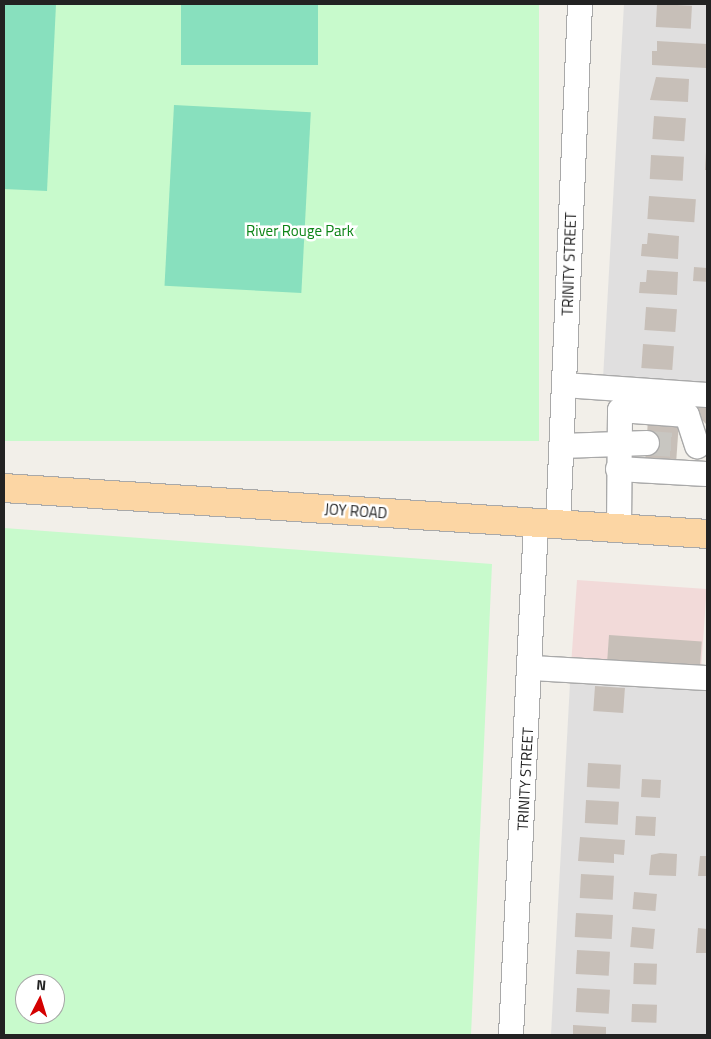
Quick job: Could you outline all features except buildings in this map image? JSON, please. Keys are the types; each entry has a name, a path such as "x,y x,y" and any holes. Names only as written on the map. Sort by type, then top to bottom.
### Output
{"main road":[{"name":"JOY ROAD","path":"4,488 707,534"}],"street":[{"name":"TRINITY STREET","path":"511,1035 531,668 547,524 562,446 580,4"},
{"path":"564,386 707,394"},
{"path":"619,529 618,469 620,410 688,416 687,446 706,476"},
{"path":"562,446 620,442 647,443"},
{"path":"618,469 706,476"},
{"path":"531,668 707,678"}],"shaded area":[{"path":"624,4 707,4 707,386 603,379"},
{"path":"577,580 707,589 701,673 571,664"},
{"path":"570,683 707,691 707,1035 551,1035"}],"green space":[{"name":"River Rouge Park","path":"4,4 539,4 539,441 4,441"},
{"path":"4,4 56,4 47,191 4,189"},
{"path":"181,4 318,4 318,65 181,65"},
{"path":"174,105 311,112 301,293 165,286"},
{"path":"4,528 492,564 471,1035 4,1035"}],"tunnel":[{"path":"647,443 678,445"}]}
